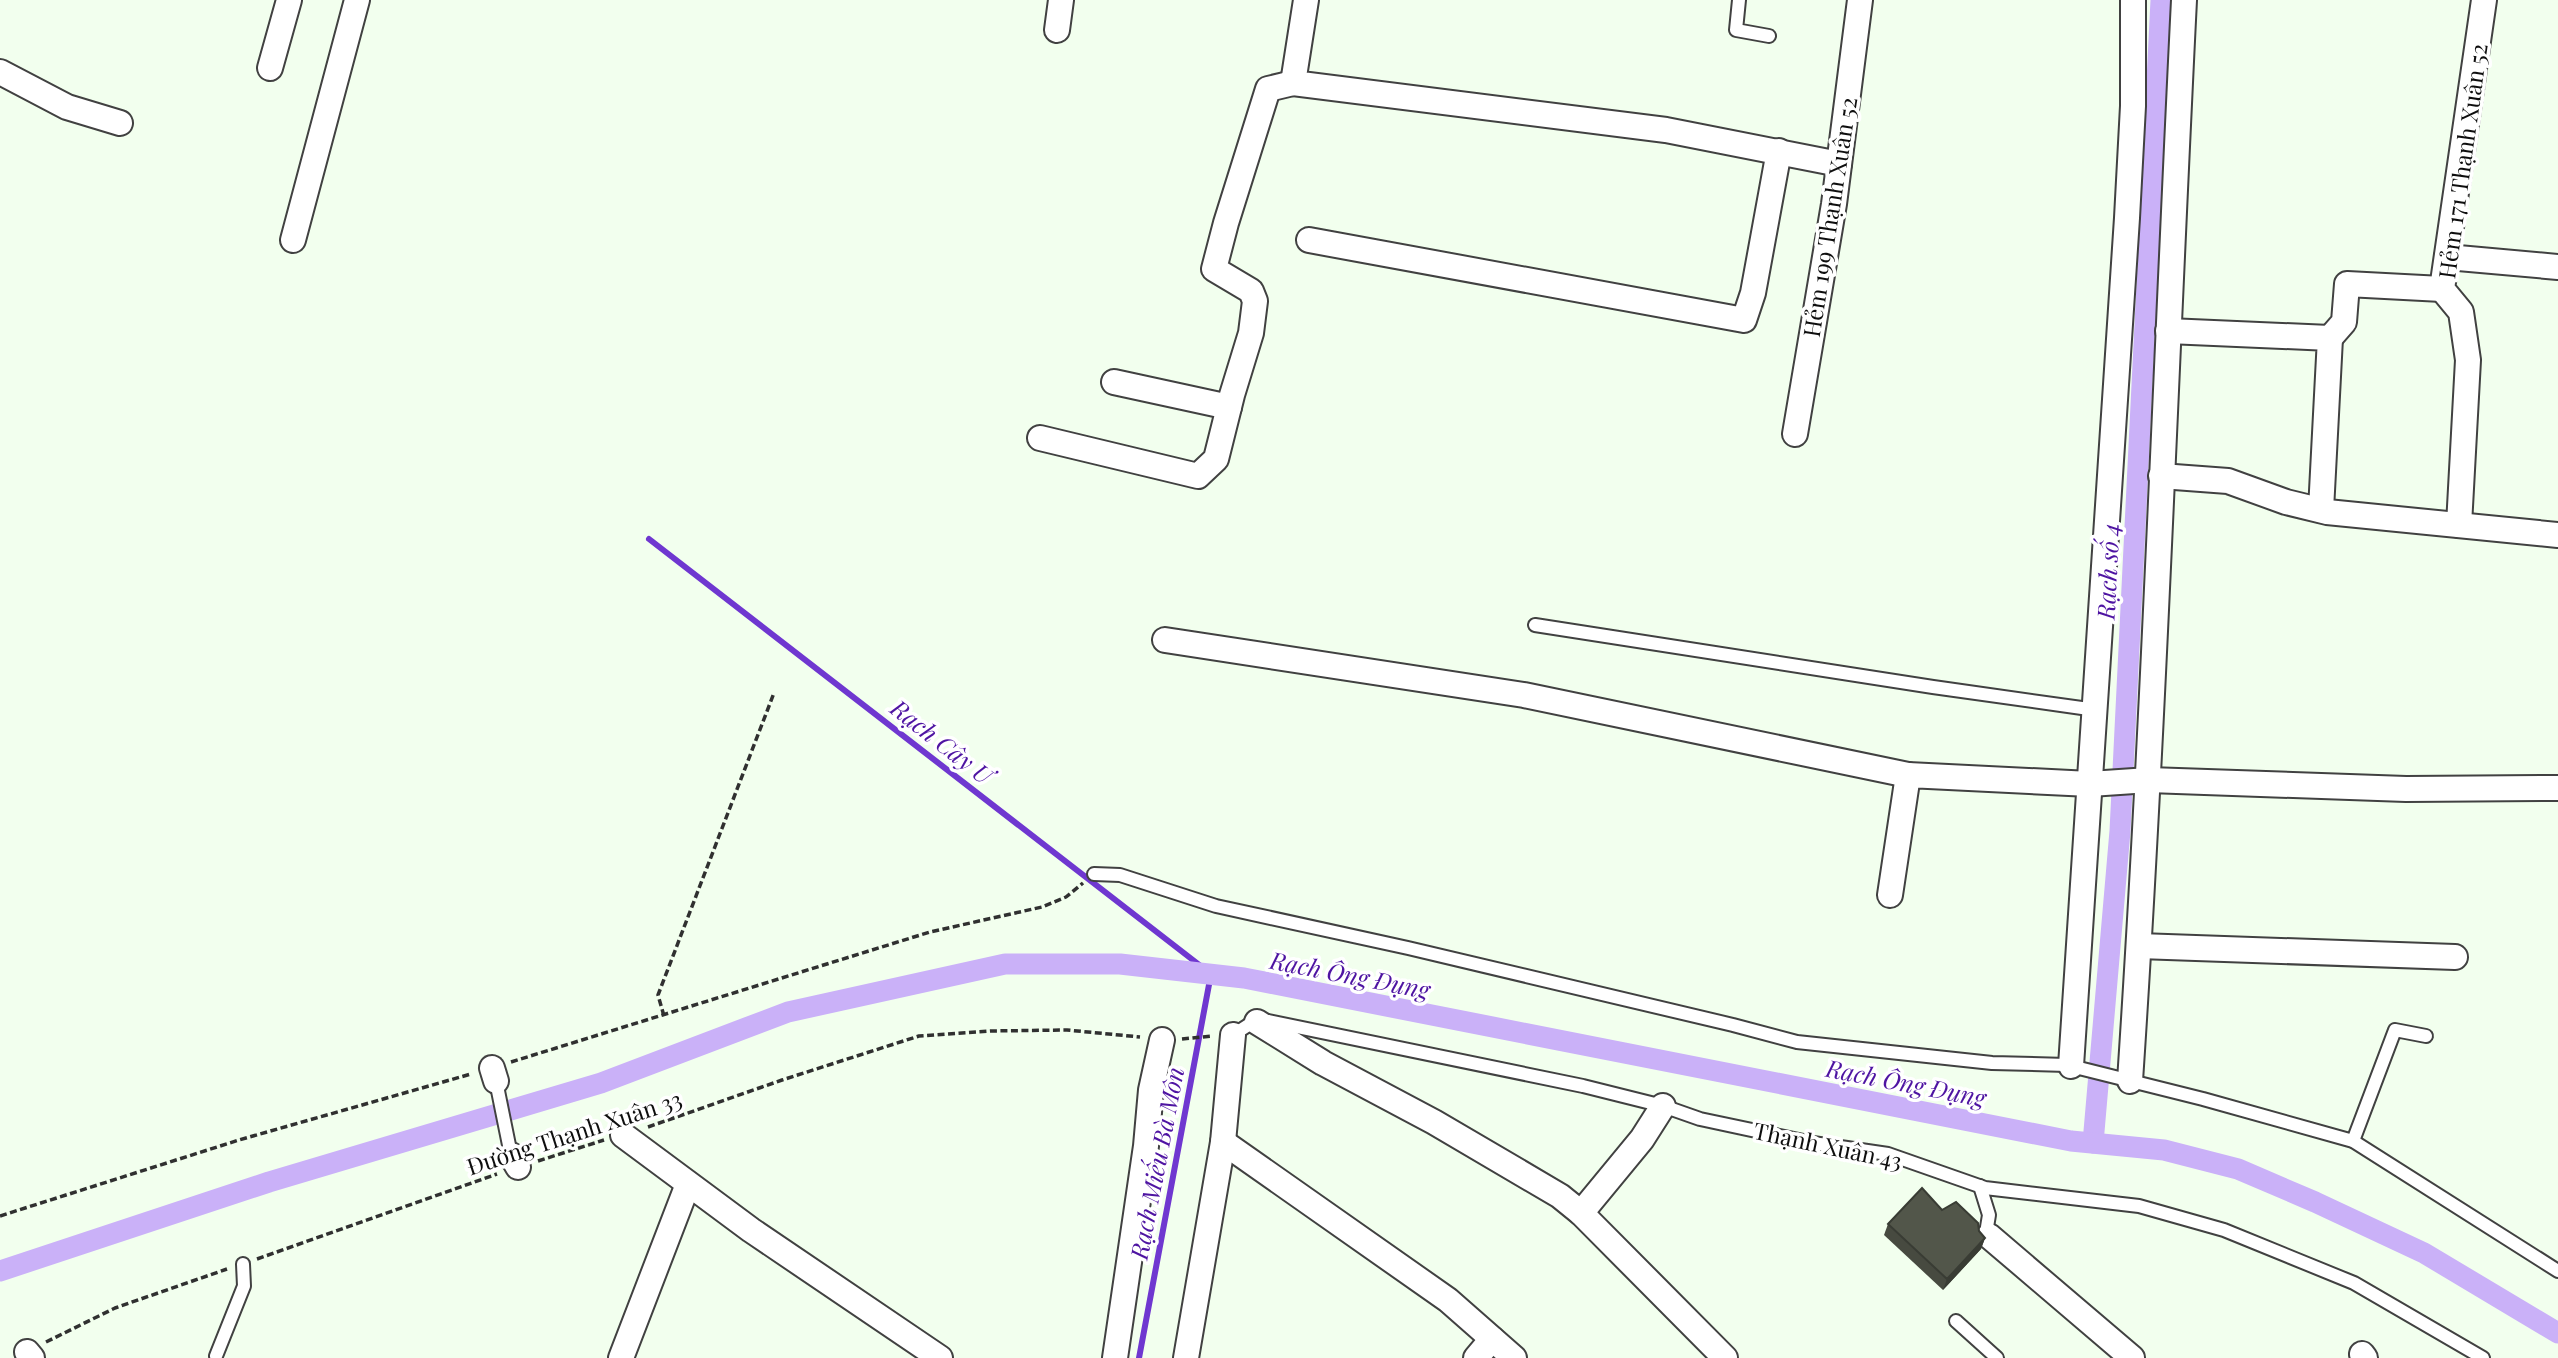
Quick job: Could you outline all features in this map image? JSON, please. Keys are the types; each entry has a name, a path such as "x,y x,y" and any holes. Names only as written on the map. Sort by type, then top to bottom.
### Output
{"street":[{"path":"270,68 289,0"},
{"path":"293,240 357,0"},
{"path":"1057,30 1061,0"},
{"path":"1293,83 1306,0"},
{"name":"Hẻm 199 Thạnh Xuân 52","path":"1796,434 1839,164 1860,0"},
{"path":"2072,1066 2132,131 2133,0"},
{"path":"2129,1080 2148,780 2184,0"},
{"name":"Hẻm 171 Thạnh Xuân 52","path":"2459,524 2468,360 2461,312 2442,289 2484,0"},
{"path":"0,72 66,107 120,124"},
{"path":"1040,438 1198,476 1216,459 1251,333 1255,300 1251,291 1214,269 1268,89 1293,83 1667,130 1839,164"},
{"path":"1309,240 1744,320 1752,293 1779,151"},
{"path":"2447,257 2558,267"},
{"path":"2321,510 2330,338 2344,322 2347,284 2389,284 2442,289"},
{"path":"2168,331 2330,338"},
{"path":"1114,382 1229,407"},
{"path":"2161,476 2228,481 2286,502 2321,510 2558,535"},
{"path":"1165,640 1524,695 1908,775 2091,784 2148,780 2406,789 2558,788"},
{"path":"1890,895 1908,775"},
{"path":"2139,946 2455,957"},
{"path":"1257,1022 1323,1063 1434,1122 1560,1196 1581,1213 1725,1358"},
{"path":"1186,1358 1223,1142 1228,1035"},
{"path":"1115,1358 1152,1090 1167,1040"},
{"path":"1581,1213 1643,1139 1663,1106"},
{"path":"623,1135 751,1230 940,1358"},
{"path":"1223,1142 1448,1300 1514,1358"},
{"path":"621,1358 688,1184"},
{"path":"1989,1236 2132,1358"},
{"path":"1476,1358 1492,1339"}],"lane":[{"path":"1739,0 1736,30 1769,36"},
{"path":"1535,625 2096,710"},
{"path":"1094,874 1120,875 1216,906 1408,948 1797,1042 1992,1063 2072,1066 2129,1080 2353,1141 2558,1271"},
{"name":"Thạnh Xuân 43","path":"1257,1022 1268,1021 1397,1046 1663,1106 1714,1122 1813,1143 1888,1154 1980,1186 2139,1206 2224,1230 2354,1283 2483,1358"},
{"path":"1228,1035 1257,1022"},
{"path":"2353,1141 2395,1030 2426,1036"},
{"path":"494,1074 514,1161"},
{"path":"1980,1186 1989,1215 1989,1236"},
{"path":"216,1356 244,1286 243,1264"},
{"path":"1956,1321 1997,1358"}],"path":[{"path":"664,1016 658,995 774,693"},
{"path":"0,1216 239,1140 494,1074 664,1016 930,932 1042,907 1066,897"},
{"name":"Đường Thạnh Xuân 33","path":"29,1355 115,1308 243,1264 514,1161 623,1135 919,1036 990,1031 1068,1030 1167,1040 1228,1035"}],"building":[{"path":"1922,1188 1942,1210 1956,1202 1978,1223 1979,1231 1985,1238 1947,1279 1888,1224"}],"waterway":[{"name":"Rạch số 4","path":"2093,1143 2120,831 2161,0"},
{"name":"Rạch Cây Ư","path":"649,539 1211,974 1139,1358"},
{"name":"Rạch Ông Đụng","path":"0,1271 269,1182 601,1083 788,1012 1005,964 1120,964 1244,978 2071,1141 2164,1150 2238,1169 2315,1202 2424,1253 2558,1333"}],"water label":[{"name":"Rạch Miếu Bà Môn","path":"1156,1163"}]}
